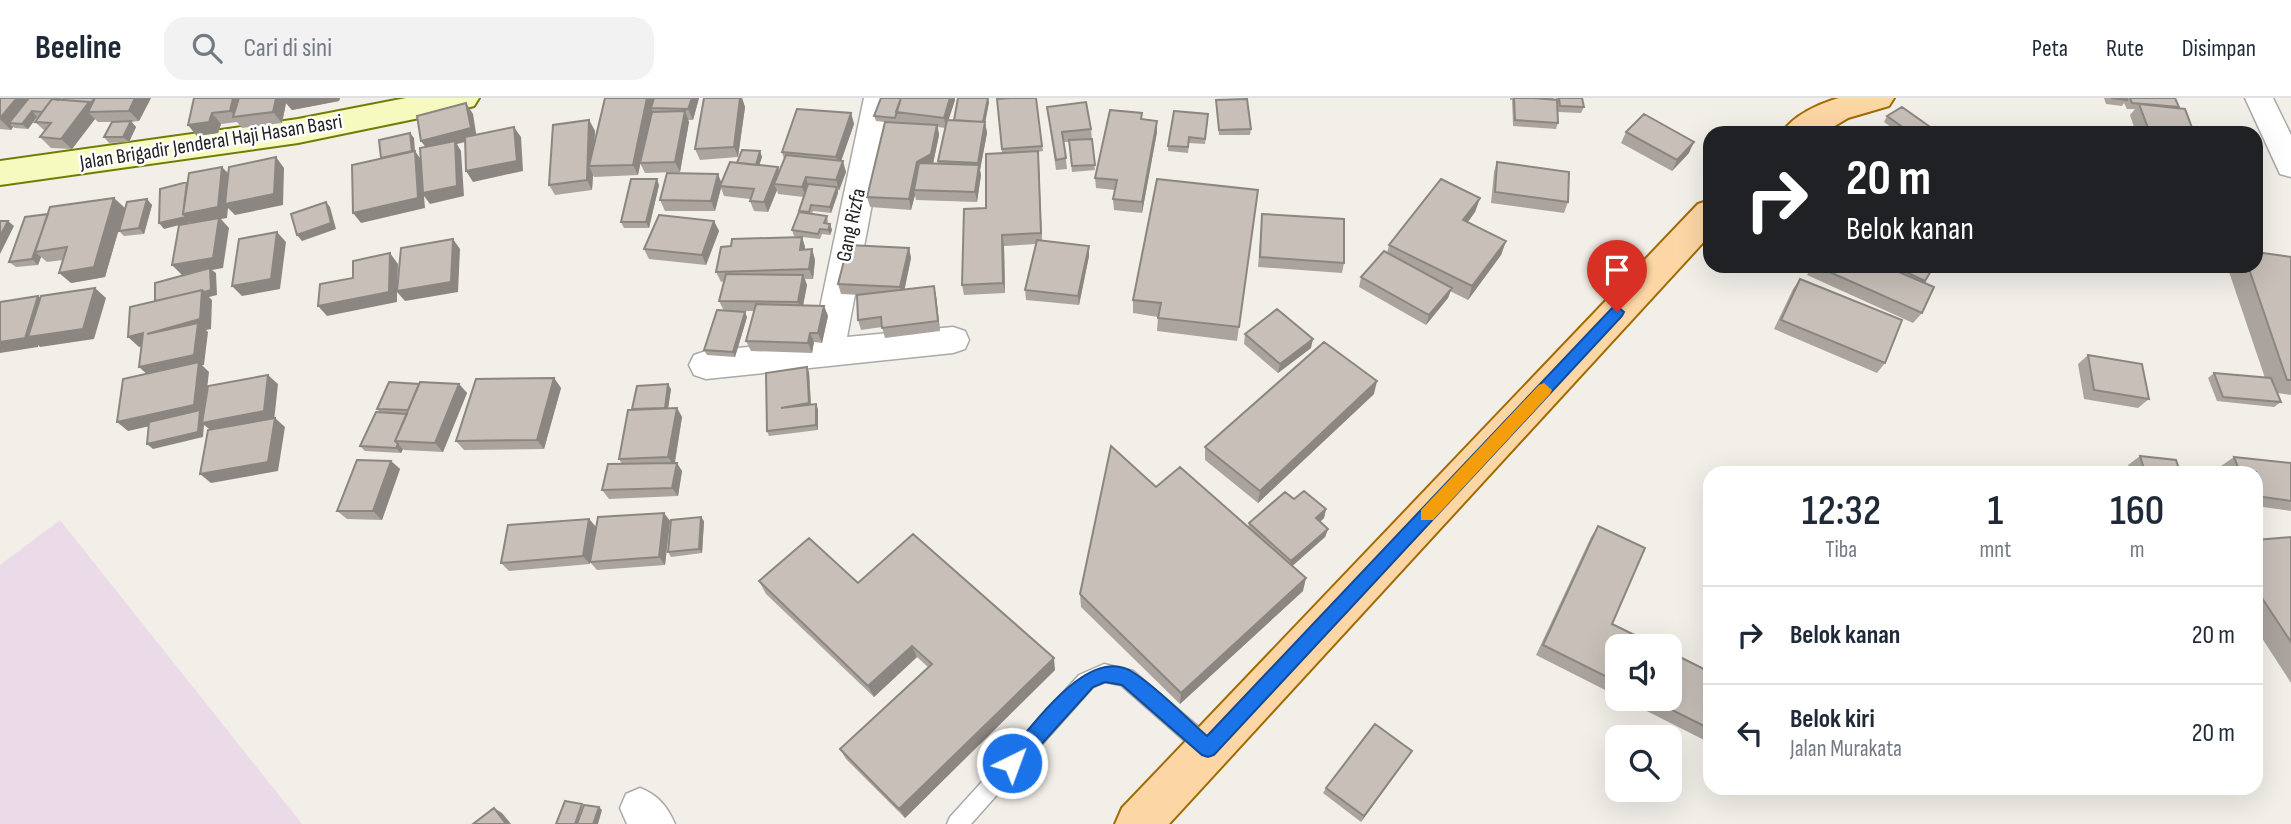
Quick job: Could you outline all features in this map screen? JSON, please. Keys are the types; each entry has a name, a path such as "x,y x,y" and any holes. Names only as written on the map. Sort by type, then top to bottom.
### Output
{"main road":[{"name":"Jalan Brigadir Jenderal Haji Hasan Basri","path":"0,173 298,131 463,98"},
{"path":"1807,118 1878,98"},
{"path":"1138,824 1703,220"}],"street":[{"name":"Gang Rizfa","path":"827,353 878,98"},
{"path":"2259,98 2291,166"},
{"path":"706,365 953,340"}],"lane":[{"path":"957,824 1086,681 1104,673 1126,677 1208,748"}],"shaded area":[{"path":"60,520 302,824 0,824 0,565"}],"building":[{"path":"0,98 17,98 0,118"},
{"path":"29,98 60,98 52,99 42,112 32,111 22,124 9,123"},
{"path":"95,98 90,104 63,100"},
{"path":"95,98 135,98 129,111 88,112"},
{"path":"194,98 233,98 230,111 212,113 209,122 188,125"},
{"path":"239,98 276,98 273,112 233,117"},
{"path":"605,98 647,98 633,165 589,166"},
{"path":"654,98 692,98 688,109 651,108"},
{"path":"704,98 740,98 734,147 695,149"},
{"path":"881,98 901,98 895,118 874,116"},
{"path":"901,98 950,98 944,118 896,112"},
{"path":"958,98 988,98 983,122 954,120"},
{"path":"1036,98 1042,146 1002,149 997,99"},
{"path":"1514,98 1557,100 1558,123 1515,120"},
{"path":"1559,98 1582,98 1584,107 1560,106"},
{"path":"2130,98 2175,98 2179,107 2132,103"},
{"path":"52,99 89,102 61,139 40,137 51,123 35,122"},
{"path":"1247,99 1251,129 1219,130 1216,100"},
{"path":"1086,102 1091,129 1062,132 1066,158 1056,160 1047,107"},
{"path":"466,103 471,128 421,141 417,116"},
{"path":"2139,104 2185,109 2191,126 2147,126"},
{"path":"1902,107 1929,126 1901,126 1887,116"},
{"path":"797,109 851,113 836,157 782,152"},
{"path":"1110,110 1142,113 1141,119 1157,121 1142,202 1113,199 1117,180 1095,178"},
{"path":"685,111 675,162 640,163 652,112"},
{"path":"1174,111 1208,114 1205,139 1189,137 1188,147 1168,146"},
{"path":"1644,114 1694,142 1677,160 1626,132"},
{"path":"589,120 587,180 549,185 553,125"},
{"path":"947,120 985,122 978,163 938,161"},
{"path":"131,121 123,137 104,137 112,122"},
{"path":"885,122 937,125 931,154 917,162 909,199 867,197"},
{"path":"514,127 517,161 466,171 465,137"},
{"path":"410,133 412,151 381,158 379,140"},
{"path":"1092,139 1095,165 1072,166 1069,140"},
{"path":"455,141 457,186 423,193 420,148"},
{"path":"742,150 760,151 756,165 737,163"},
{"path":"415,151 418,198 353,213 352,165"},
{"path":"1038,151 1041,233 1002,235 1003,283 962,285 964,209 986,208 986,154"},
{"path":"786,155 843,161 836,180 806,177 802,187 774,184"},
{"path":"276,157 274,194 225,204 229,167"},
{"path":"730,162 778,167 764,202 750,201 754,189 720,186"},
{"path":"1497,162 1569,172 1568,202 1495,192"},
{"path":"919,163 979,165 975,192 914,190"},
{"path":"222,167 218,207 183,214 189,173"},
{"path":"667,173 718,174 711,201 660,200"},
{"path":"631,179 657,179 646,222 621,222"},
{"path":"1157,179 1258,190 1239,327 1158,318 1161,303 1133,300"},
{"path":"1441,179 1480,198 1463,220 1506,241 1472,286 1389,245"},
{"path":"187,182 183,214 186,217 159,223 160,189"},
{"path":"808,184 837,187 830,207 811,205 809,212 799,211"},
{"path":"114,198 94,267 59,273 67,247 35,252 50,207"},
{"path":"147,199 139,228 119,231 127,202"},
{"path":"326,202 331,223 297,235 291,214"},
{"path":"799,212 827,216 824,223 830,224 828,230 820,229 818,234 792,230"},
{"path":"48,214 32,259 9,262 25,217"},
{"path":"1262,214 1344,219 1344,263 1260,257"},
{"path":"659,215 714,221 702,255 644,249"},
{"path":"219,218 213,258 172,265 179,225"},
{"path":"0,221 8,221 0,236"},
{"path":"277,232 271,279 232,286 239,239"},
{"path":"802,237 800,250 812,249 809,269 716,272 721,247 731,246 732,239"},
{"path":"453,239 451,282 397,291 401,248"},
{"path":"1037,240 1089,246 1078,296 1025,290"},
{"path":"848,245 909,248 900,287 838,284"},
{"path":"1384,251 1452,288 1429,315 1361,277"},
{"path":"390,253 389,292 318,306 320,284 353,278 353,261"},
{"path":"2263,253 2291,257 2291,380 2287,380 2250,273 2263,273"},
{"path":"210,268 211,290 155,301 155,283"},
{"path":"1832,273 1901,273 1934,287 1922,313"},
{"path":"1908,273 1930,273 1925,281"},
{"path":"726,274 803,275 798,302 719,301"},
{"path":"1800,279 1902,320 1885,363 1781,320"},
{"path":"934,286 938,321 882,328 881,317 858,320 857,295"},
{"path":"95,288 83,329 28,337 41,296"},
{"path":"202,290 200,319 147,334 198,323 194,355 139,367 143,333 128,337 130,307"},
{"path":"38,296 25,338 0,342 0,302"},
{"path":"756,304 824,306 818,333 810,333 808,343 746,341"},
{"path":"1277,309 1313,339 1280,364 1245,334"},
{"path":"717,310 745,312 733,352 704,350"},
{"path":"1324,342 1377,381 1260,491 1205,447"},
{"path":"2088,355 2142,364 2149,399 2094,390"},
{"path":"199,362 194,405 117,422 123,379"},
{"path":"807,367 809,403 781,408 816,404 816,425 767,431 766,373"},
{"path":"2214,373 2271,378 2281,402 2223,397"},
{"path":"268,375 264,411 202,423 208,386"},
{"path":"554,378 537,440 456,441 476,379"},
{"path":"389,382 419,384 408,410 377,409"},
{"path":"420,382 459,384 435,443 395,441"},
{"path":"668,384 665,408 632,409 637,386"},
{"path":"677,408 668,457 619,459 628,410"},
{"path":"200,410 198,432 147,444 149,422"},
{"path":"376,412 407,414 395,441 398,444 396,448 360,446"},
{"path":"275,418 268,462 200,474 208,430"},
{"path":"1111,446 1156,487 1180,467 1306,578 1181,693 1080,594"},
{"path":"2140,456 2176,460 2178,466 2143,466"},
{"path":"2234,457 2291,463 2291,501 2263,497 2263,466 2238,466"},
{"path":"357,460 391,461 373,511 337,511"},
{"path":"677,463 672,488 602,490 608,464"},
{"path":"1304,491 1326,509 1316,518 1328,529 1291,561 1249,523 1285,492 1294,499"},
{"path":"664,513 659,557 590,562 598,517"},
{"path":"701,517 699,549 668,552 671,520"},
{"path":"589,519 583,556 501,563 508,525"},
{"path":"1598,526 1645,548 1612,624 1632,634 1605,634 1605,676 1543,645"},
{"path":"913,534 1054,658 899,809 840,749 932,664 912,646 868,686 759,581 809,538 858,583"},
{"path":"2291,537 2291,642 2263,600 2263,539"},
{"path":"1682,658 1703,668 1703,726 1674,711 1682,711"},
{"path":"1375,724 1412,751 1364,816 1326,788"},
{"path":"565,801 582,804 575,824 556,824"},
{"path":"584,805 599,807 593,824 577,824"},
{"path":"494,808 506,824 473,824"}],"slow traffic":[{"path":"1427,515 1544,390"}],"route":[{"path":"1012,763 1086,681 1104,673 1126,677 1208,748 1617,312"}]}
